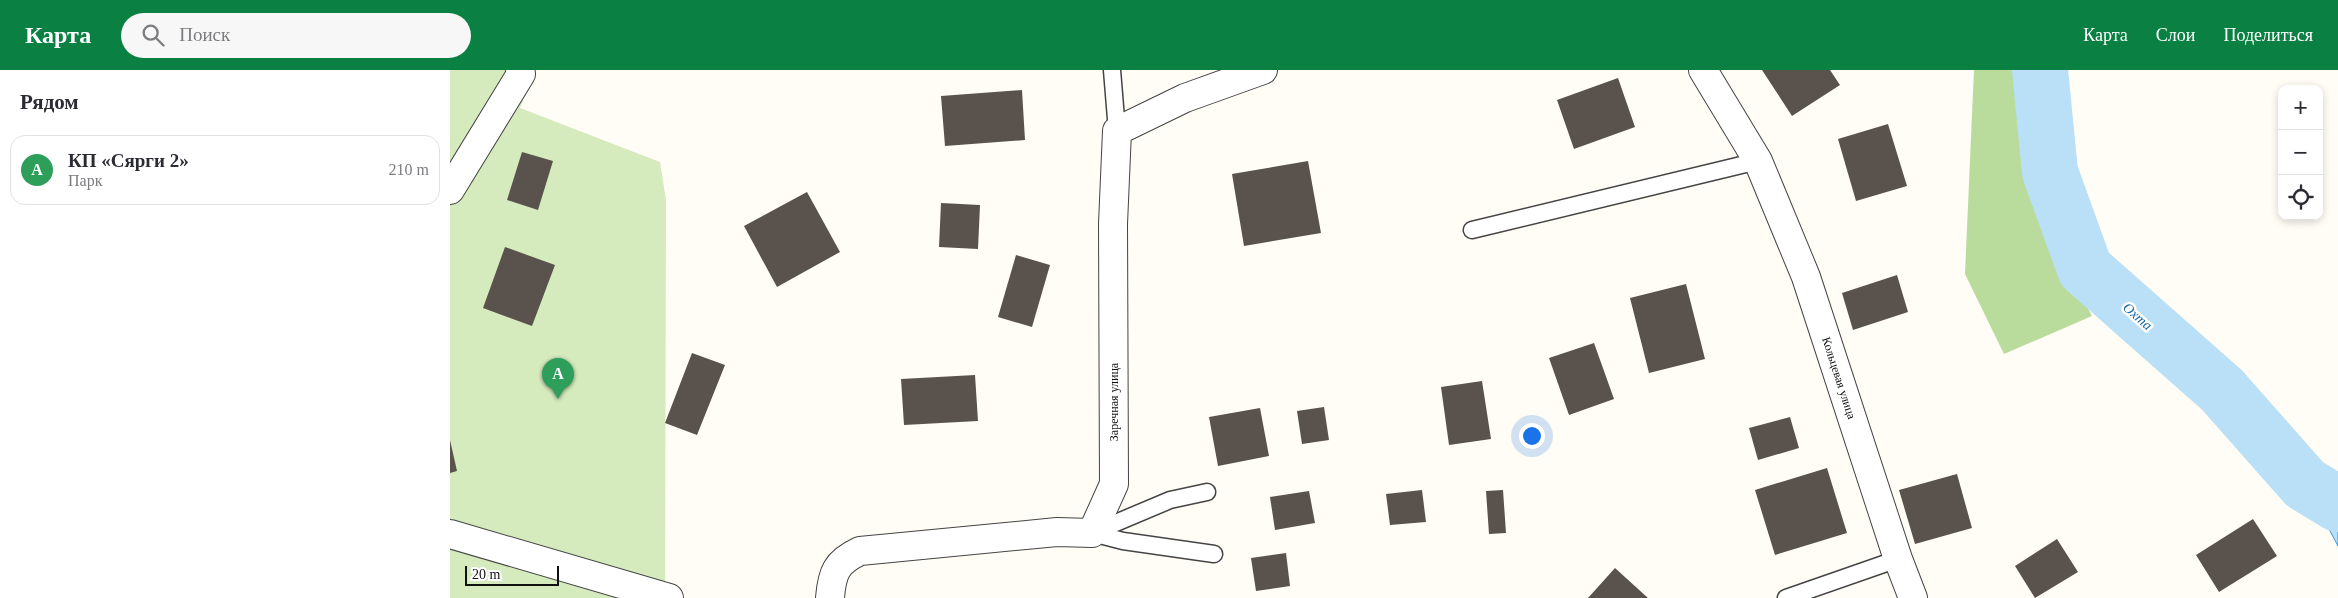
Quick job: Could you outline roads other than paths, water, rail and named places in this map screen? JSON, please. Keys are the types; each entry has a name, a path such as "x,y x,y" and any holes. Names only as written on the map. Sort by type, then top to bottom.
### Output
{"street":[{"path":"450,190 521,74 520,70"},
{"path":"1116,131 1185,98 1263,70"},
{"path":"1703,70 1758,161"},
{"name":"Заречная улица","path":"1092,533 1114,484 1113,224 1116,131"},
{"name":"Кольцевая улица","path":"1758,161 1806,278 1898,559 1913,598"},
{"path":"830,598 831,584 840,563 860,550 1057,532 1092,533"},
{"path":"450,534 669,598"}],"lane":[{"path":"1112,70 1116,131"},
{"path":"1472,230 1758,161"},
{"path":"1092,533 1170,500 1207,492"},
{"path":"1092,533 1123,541 1214,554"},
{"path":"1786,598 1898,559"}],"water":[{"path":"2305,484 2338,485 2338,546"}],"waterway":[{"name":"Охта","path":"2040,70 2050,172 2085,269 2222,390 2305,484 2338,504"}],"place":[{"name":"КП «Сярги 2»","path":"558,399"}]}
